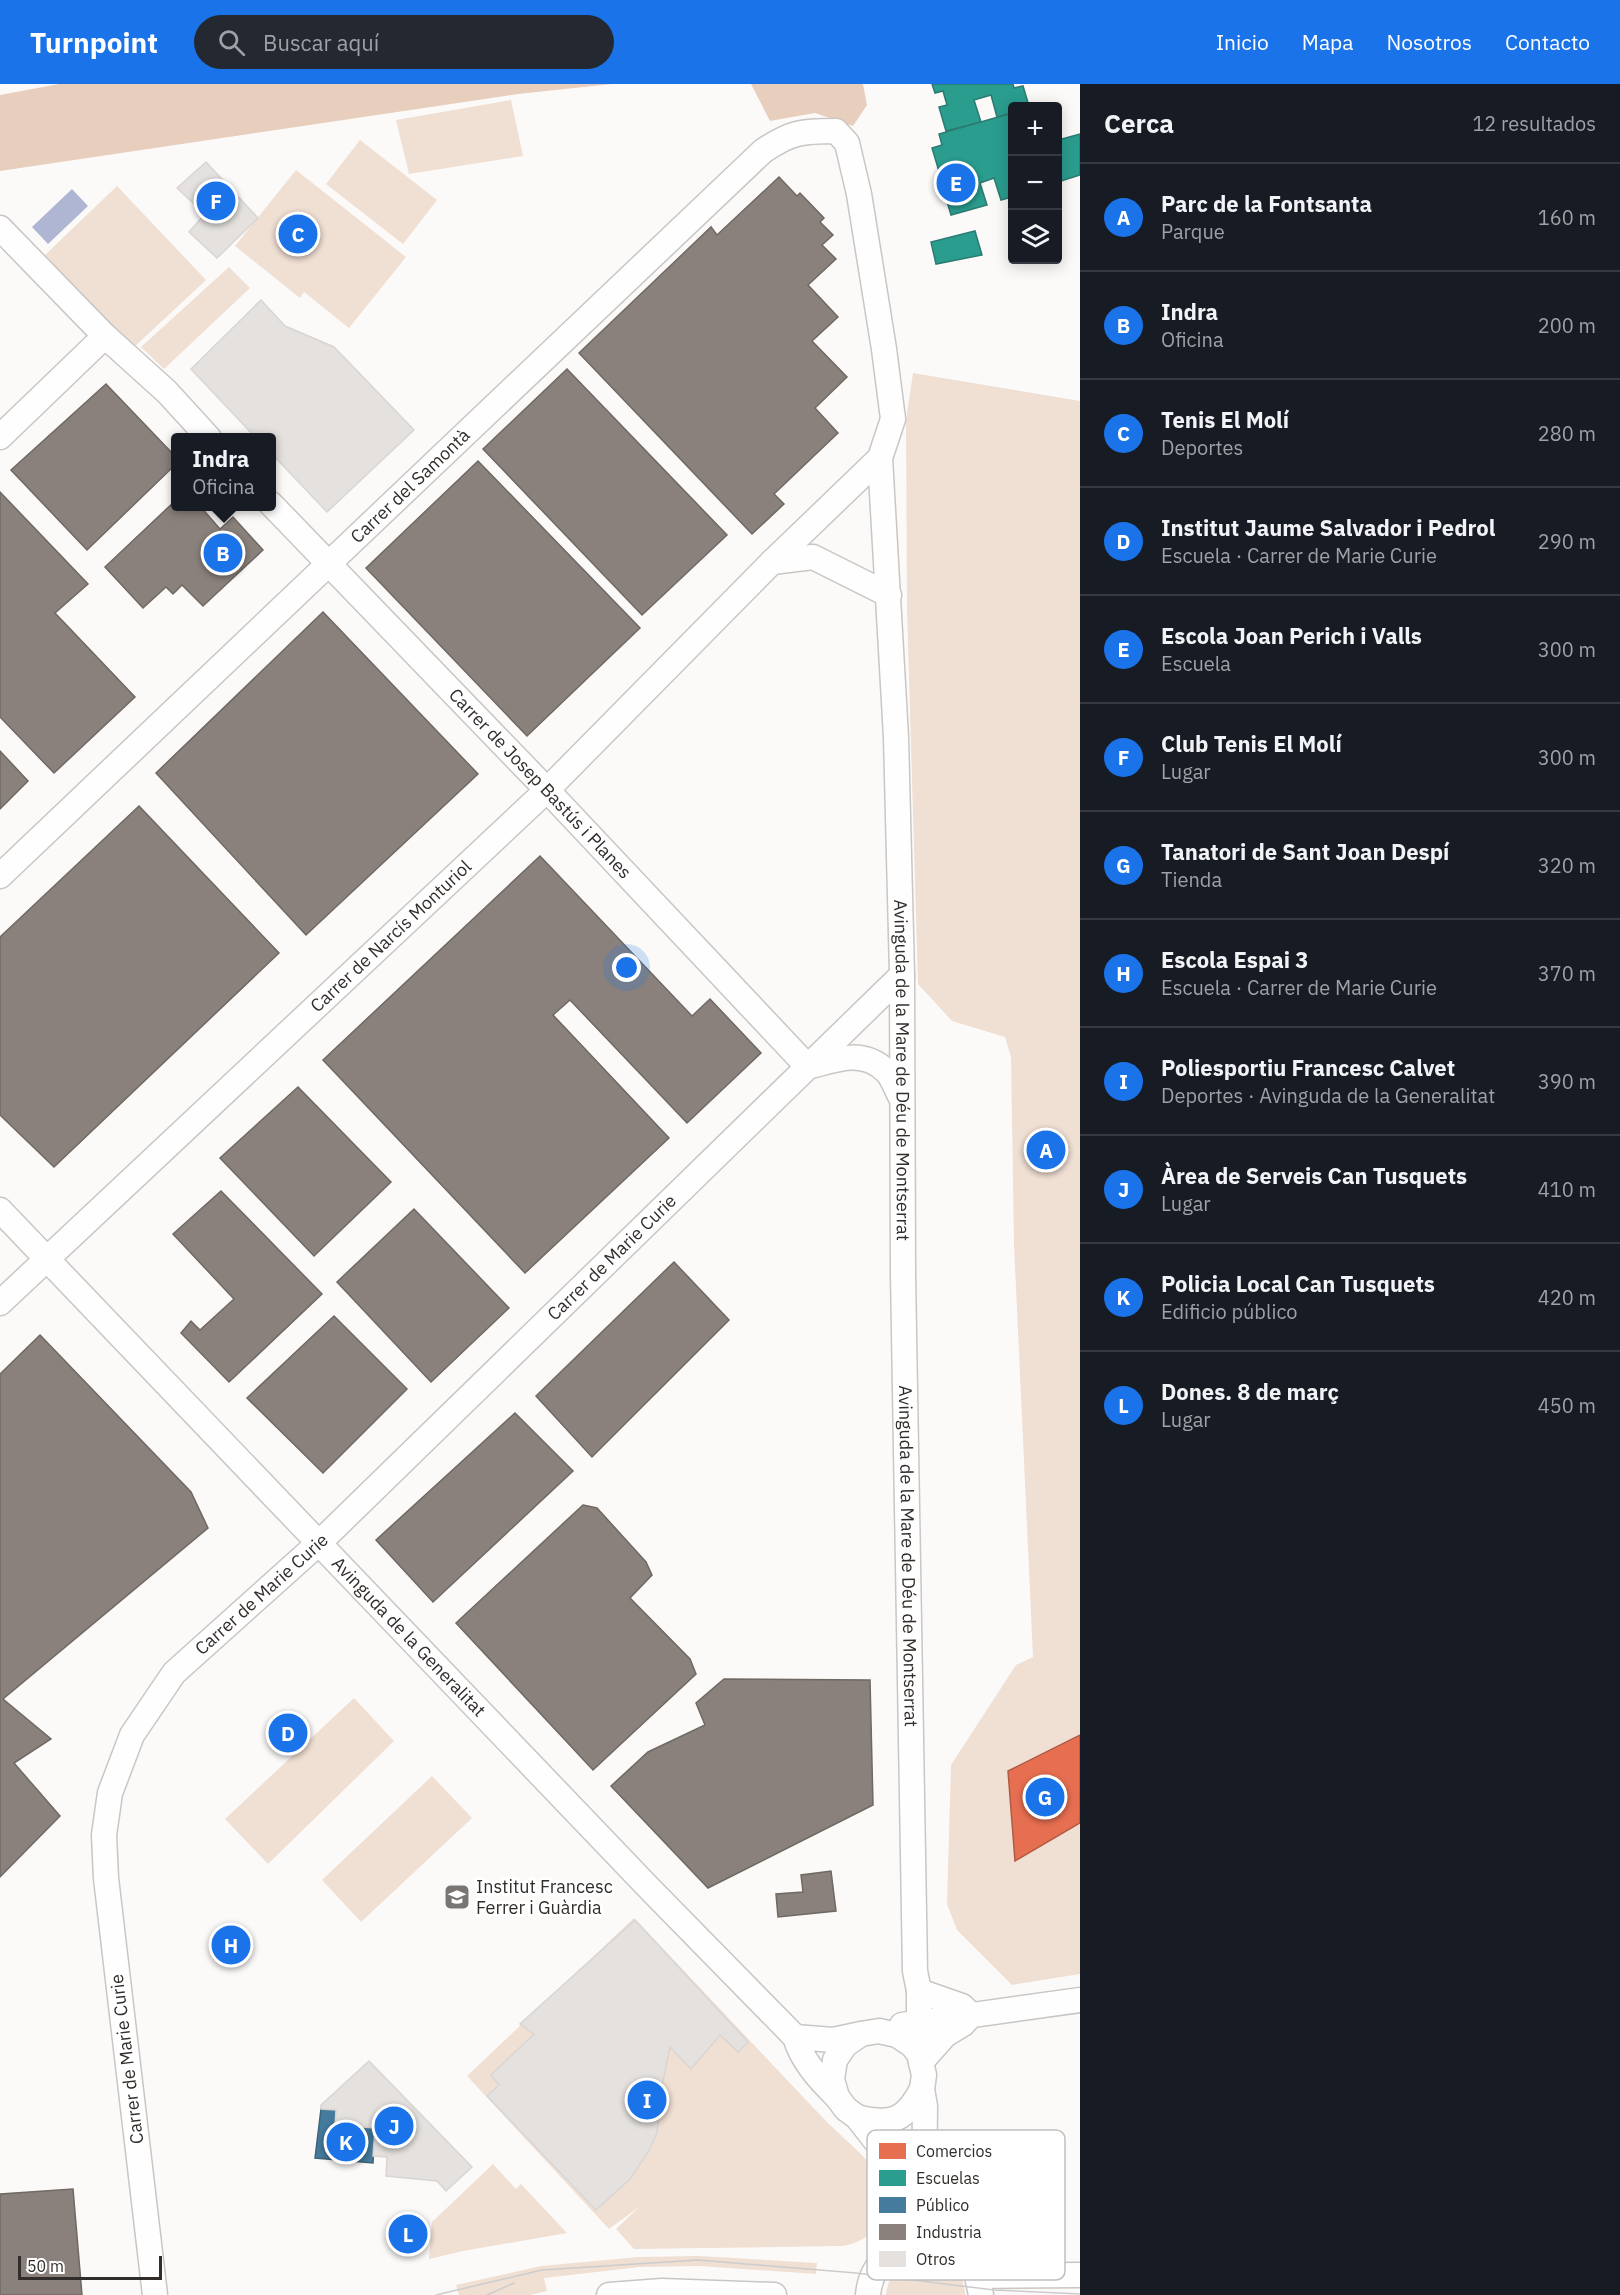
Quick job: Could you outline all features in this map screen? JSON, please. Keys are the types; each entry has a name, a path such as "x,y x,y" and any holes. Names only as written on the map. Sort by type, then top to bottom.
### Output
{"street":[{"name":"Carrer del Samontà","path":"0,876 763,151 783,137 809,131 836,131"},
{"name":"Avinguda de la Mare de Déu de Montserrat","path":"836,131 848,143 859,194 884,349 892,419 880,458 896,737 902,975 901,1098 915,1959 919,1991 920,2058"},
{"path":"0,228 105,336 167,392 204,433"},
{"path":"0,437 105,336"},
{"name":"Carrer de Narcís Monturiol","path":"0,1303 546,790 772,562 880,458"},
{"name":"Carrer de Josep Bastús i Planes","path":"276,509 808,1067"},
{"path":"772,562 813,557 889,595"},
{"name":"Carrer de Marie Curie","path":"155,2295 106,1878 104,1835 110,1793 132,1735 174,1673 320,1542 902,975"},
{"name":"Carrer de Marie Curie","path":"808,1067 850,1056 867,1059 887,1072 901,1098"},
{"name":"Avinguda de la Generalitat","path":"0,1210 795,2037 800,2053 820,2080 837,2097"},
{"path":"919,1991 962,2006 971,2015"},
{"path":"795,2037 834,2040 918,2022 1080,2000"},
{"path":"920,2058 971,2015"},
{"path":"867,2130 837,2097 832,2079 835,2060 845,2044 870,2032 897,2035 912,2046 920,2058 924,2075 922,2089 925,2106 925,2130"},
{"path":"857,2117 877,2122 897,2118 913,2107 922,2089"},
{"path":"1065,2276 1080,2275"},
{"path":"868,2295 870,2280"},
{"path":"979,2285 1030,2280"},
{"path":"609,2295 662,2292 774,2295"}],"shaded area":[{"path":"59,84 612,84 518,94 0,171 0,95"},
{"path":"751,84 863,84 867,105 853,126 815,113 770,121"},
{"path":"511,100 523,156 409,174 396,120"},
{"path":"360,140 437,200 403,244 326,184"},
{"path":"296,170 406,257 349,328 304,292 300,298 235,246"},
{"path":"117,186 206,280 132,349 45,255"},
{"path":"229,267 250,288 164,369 141,347"},
{"path":"913,373 1080,401 1080,1974 1012,1985 957,1930 947,1904 951,1765 1016,1665 1033,1657 1014,1244 1011,1057 1005,1037 952,1021 918,984 907,609 906,420"},
{"path":"354,1698 394,1741 268,1864 225,1819"},
{"path":"432,1776 472,1818 361,1922 322,1880"},
{"path":"634,1918 825,2120 867,2161 867,2236 843,2246 634,2249 616,2229 639,2207 609,2229 467,2076"},
{"path":"493,2164 516,2189 521,2184 567,2233 429,2259 432,2222"},
{"path":"699,2256 817,2263 816,2274 699,2266 640,2267 544,2278 547,2291 530,2295 459,2295 456,2285 541,2266 639,2257"},
{"path":"890,2280 962,2280 965,2295 886,2295"}],"water":[{"path":"72,189 88,206 48,244 32,227"}],"building: Comercios":[{"path":"1080,1735 1080,1823 1015,1861 1008,1771"}],"building: Escuelas":[{"path":"932,84 1013,84 1014,88 1023,86 1028,102 1008,102 1008,114 997,117 991,95 974,100 981,122 946,131 939,107 947,105 943,91 935,93"},
{"path":"1008,114 1008,198 1001,200 994,178 980,183 987,205 951,215 943,188 952,185 949,176 941,178 932,148 942,145 939,134"},
{"path":"1080,134 1080,175 1062,181 1062,156 1062,139"},
{"path":"975,231 982,255 936,264 931,242"}],"building: Público":[{"path":"321,2109 336,2110 335,2125 375,2128 373,2163 315,2158"}],"building: Industria":[{"path":"779,177 797,196 800,193 824,218 820,222 833,235 822,245 836,259 808,285 838,317 812,341 847,377 815,408 838,433 774,494 784,504 752,534 579,353 711,227 717,235"},
{"path":"567,369 727,535 642,615 483,449"},
{"path":"106,384 171,452 171,469 87,550 11,470"},
{"path":"478,461 640,628 527,736 366,568"},
{"path":"0,492 88,584 55,613 135,697 54,773 0,717"},
{"path":"171,505 171,511 204,511 220,529 233,517 263,550 203,606 182,585 173,594 166,587 143,608 105,567"},
{"path":"323,612 478,774 306,935 156,773"},
{"path":"0,751 28,781 0,809"},
{"path":"139,806 279,953 54,1167 0,1115 0,937"},
{"path":"540,856 692,1016 710,999 761,1053 687,1123 570,1000 553,1015 669,1138 525,1273 323,1060"},
{"path":"298,1087 391,1182 314,1256 220,1158"},
{"path":"221,1191 322,1294 229,1382 181,1333 191,1321 200,1330 234,1299 173,1234"},
{"path":"414,1209 509,1308 431,1382 337,1282"},
{"path":"674,1262 729,1320 592,1457 536,1396"},
{"path":"334,1316 407,1389 323,1473 247,1398"},
{"path":"40,1335 191,1492 208,1528 3,1699 51,1739 14,1763 60,1816 0,1877 0,1374"},
{"path":"515,1413 573,1471 433,1602 376,1540"},
{"path":"583,1505 597,1508 646,1562 652,1575 630,1598 690,1659 696,1674 593,1770 456,1623"},
{"path":"724,1679 870,1680 873,1805 708,1888 611,1786 648,1752 705,1725 696,1703"},
{"path":"831,1871 836,1911 778,1917 776,1894 803,1892 801,1875"},
{"path":"73,2189 82,2295 0,2295 0,2194"}],"building: Otros":[{"path":"206,162 258,218 217,258 189,232 205,214 177,188"},
{"path":"261,300 285,326 334,347 414,430 327,512 276,458 276,433 251,433 191,369"},
{"path":"635,1920 748,2042 738,2052 720,2035 691,2069 670,2047 662,2086 657,2133 648,2152 630,2179 596,2210 487,2096 499,2085 491,2075 534,2034 520,2024"},
{"path":"369,2061 472,2167 446,2191 437,2181 386,2176 387,2157 373,2156 375,2128 335,2125 336,2110 321,2109 321,2105"}],"tram line":[{"path":"436,2295 542,2270 698,2260 867,2274"},
{"path":"913,2280 994,2290 1080,2294"},
{"path":"487,2295 514,2283"}],"place":[{"name":"Escola Joan Perich i Valls","path":"956,183"},
{"name":"Club Tenis El Molí","path":"216,201"},
{"name":"Tenis El Molí","path":"298,234"},
{"name":"Indra","path":"223,553"},
{"name":"Parc de la Fontsanta","path":"1046,1150"},
{"name":"Institut Jaume Salvador i Pedrol","path":"288,1733"},
{"name":"Tanatori de Sant Joan Despí","path":"1045,1797"},
{"name":"Institut Francesc Ferrer i Guàrdia","path":"457,1897"},
{"name":"Escola Espai 3","path":"231,1945"},
{"name":"Poliesportiu Francesc Calvet","path":"647,2100"},
{"name":"Àrea de Serveis Can Tusquets","path":"394,2126"},
{"name":"Policia Local Can Tusquets","path":"346,2142"},
{"name":"Dones. 8 de març","path":"408,2234"}]}
